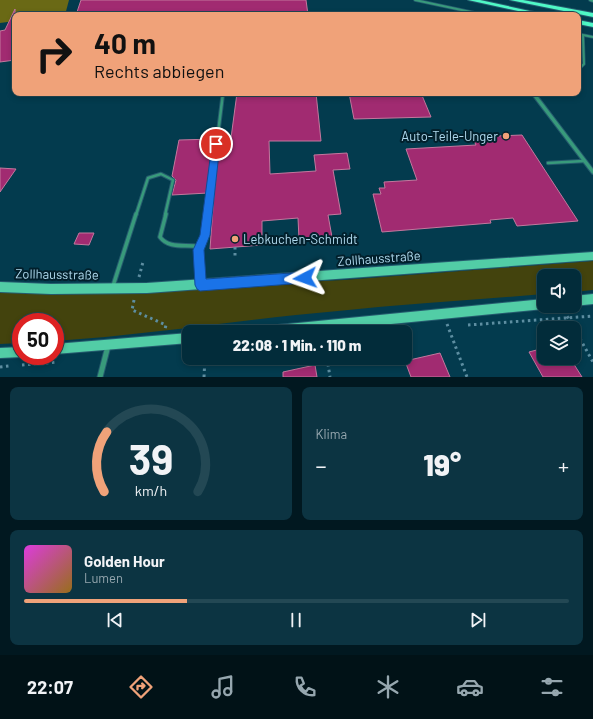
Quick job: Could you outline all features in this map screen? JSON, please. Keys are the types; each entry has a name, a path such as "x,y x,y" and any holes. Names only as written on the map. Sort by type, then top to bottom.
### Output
{"main road":[{"path":"471,0 530,12"},
{"path":"513,0 577,12"},
{"path":"581,13 593,15"},
{"path":"581,23 593,25"},
{"name":"Zollhausstraße","path":"0,287 111,290 136,289 593,256"},
{"path":"581,300 593,299"},
{"path":"330,325 537,305"},
{"path":"64,348 108,346 182,339"},
{"path":"0,353 12,352"}],"street":[{"path":"535,96 593,172"},
{"path":"100,377 108,346"}],"lane":[{"path":"415,0 470,12"},
{"path":"581,67 584,64 583,36 593,37"},
{"path":"200,285 198,250 205,235 223,96"},
{"path":"548,163 584,161"},
{"path":"111,290 148,178 161,174 173,180 160,237 162,242 167,245 194,246 198,250"}],"path":[{"path":"235,247 235,257"},
{"path":"143,262 132,310 166,325 163,340"},
{"path":"565,313 570,321"},
{"path":"444,314 467,377"},
{"path":"464,325 593,316"},
{"path":"441,328 450,327"},
{"path":"581,341 593,362"},
{"path":"0,367 24,365"},
{"path":"204,377 205,365"},
{"path":"328,365 330,377"}],"shaded area":[{"path":"0,0 69,0 66,12 12,12 12,21 0,23"},
{"path":"593,261 593,290 581,291 581,269 537,269 537,295 303,314 210,325 182,325 182,328 126,335 64,340 64,313 12,313 12,343 0,344 0,288 167,289 344,280"}],"building":[{"path":"81,0 306,0 308,12 77,12"},
{"path":"12,15 12,60 0,62 0,31 5,30"},
{"path":"237,96 316,96 321,141 269,141 270,174 316,171 314,155 347,153 350,169 333,170 341,214 328,215 332,237 299,239 298,218 262,221 262,245 210,249 220,139 231,138"},
{"path":"350,96 422,96 431,117 354,119"},
{"path":"522,135 578,221 517,226 513,218 490,220 491,223 382,232 373,194 381,194 379,188 385,188 384,182 417,180 406,149 476,145 472,137"},
{"path":"215,139 208,193 172,195 176,180 172,176 179,140"},
{"path":"0,168 16,169 0,192"},
{"path":"79,233 94,233 89,245 74,244"},
{"path":"537,350 537,365 574,365 582,377 543,377 529,352"},
{"path":"440,353 450,377 411,377 406,365 412,365 412,359"},
{"path":"315,365 317,377 283,377 283,372"}],"place":[{"name":"Auto-Teile-Unger","path":"506,136"},
{"name":"Lebkuchen-Schmidt","path":"235,239"}],"route":[{"path":"216,144 205,235 198,250 200,285 305,278"}]}
